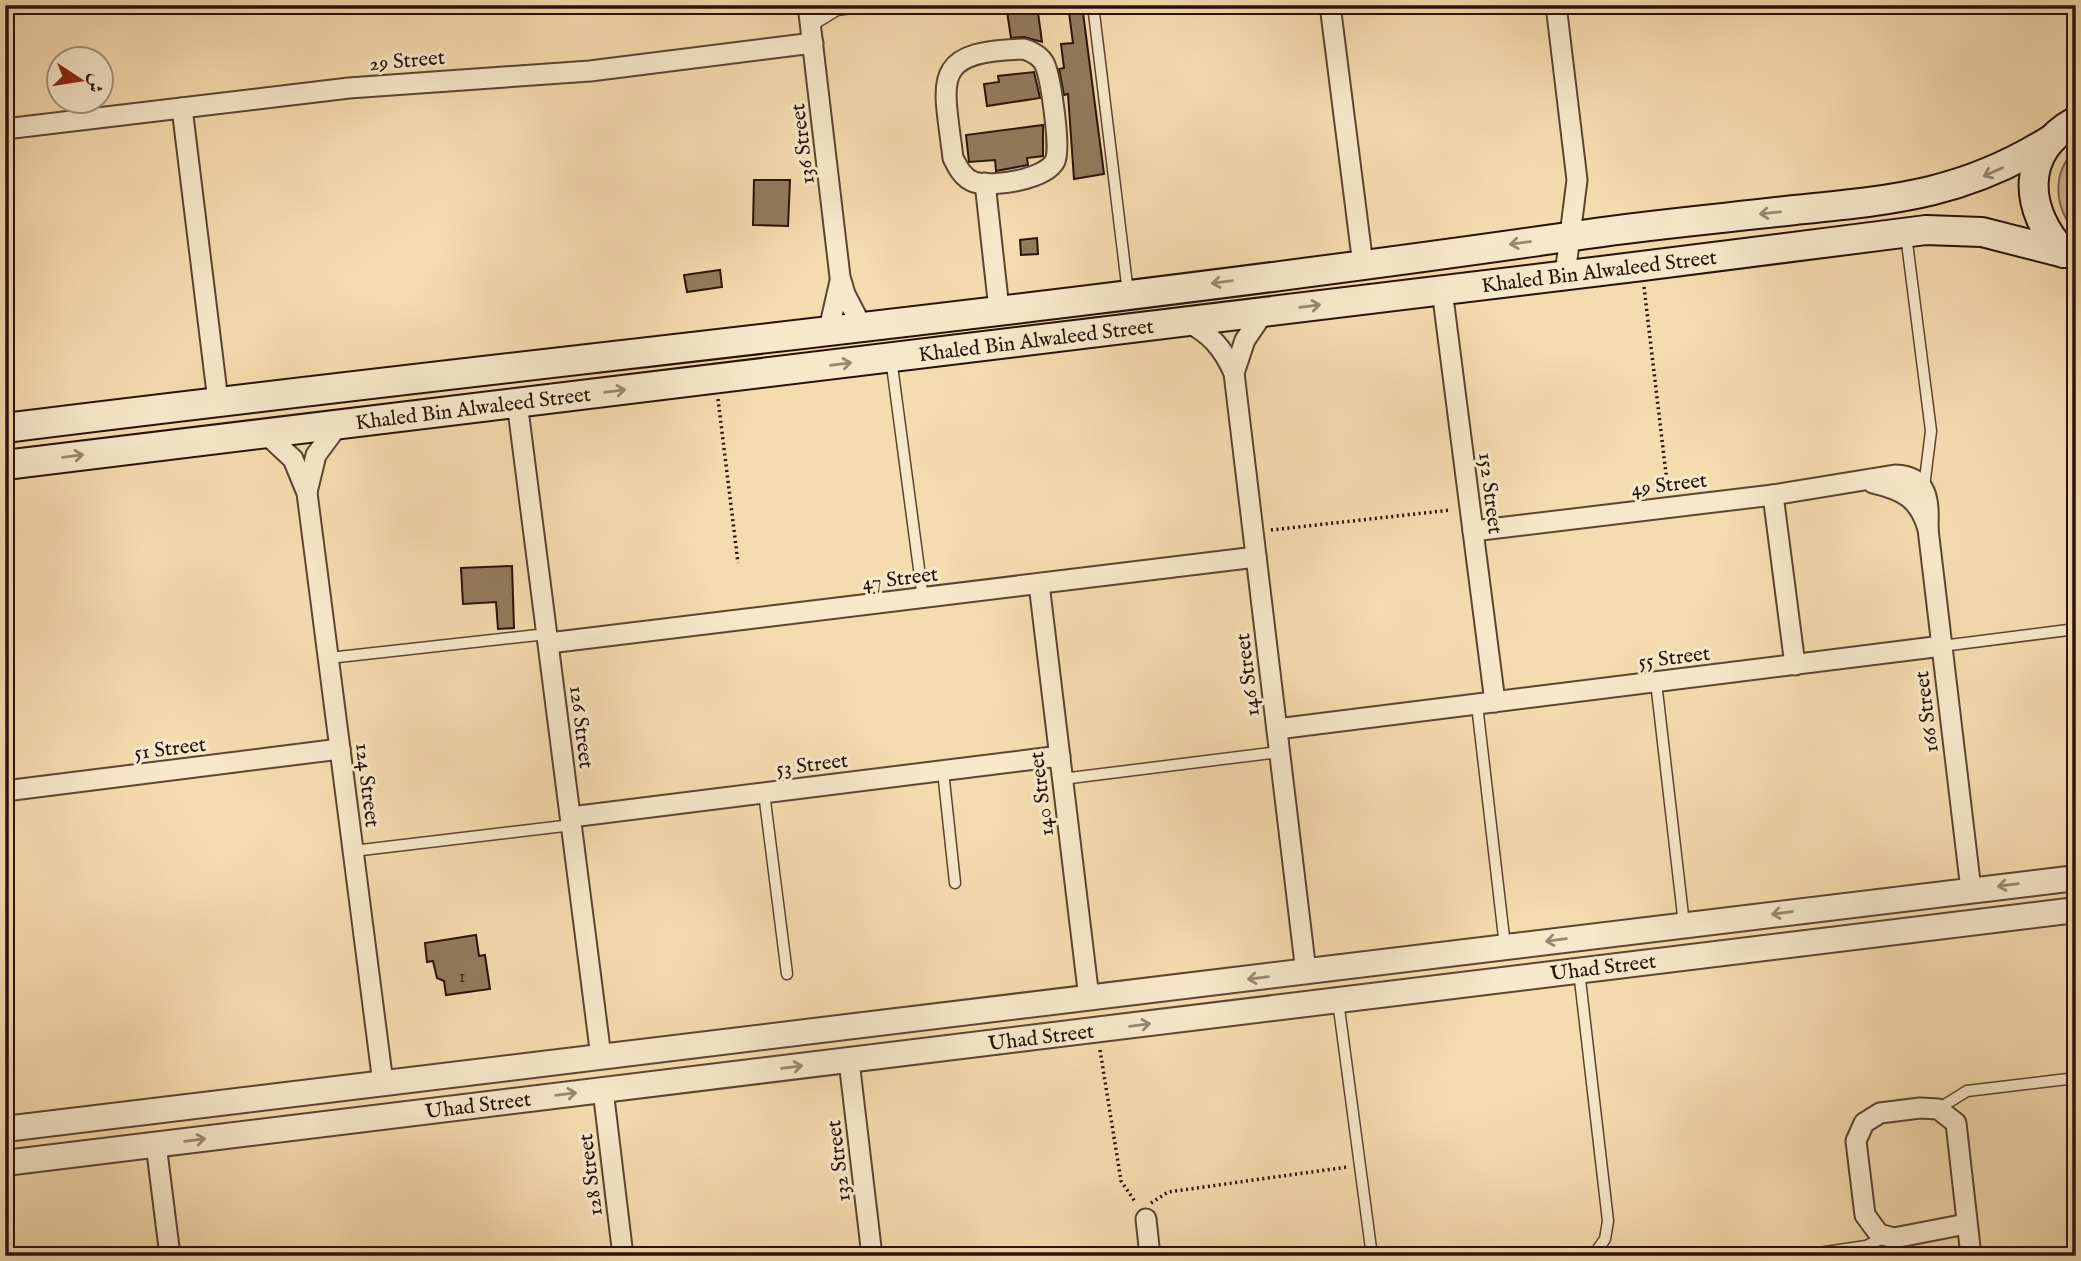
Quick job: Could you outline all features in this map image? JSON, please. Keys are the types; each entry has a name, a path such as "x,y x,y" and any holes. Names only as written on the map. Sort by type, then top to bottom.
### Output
{"main road":[{"path":"2070,256 2046,235 2035,211 2033,186 2039,161 2062,131 2076,96"},
{"name":"Khaled Bin Alwaleed Street","path":"5,428 1363,265 1569,236 1931,193 1994,172 2062,131"},
{"name":"Khaled Bin Alwaleed Street","path":"5,465 1642,266 1905,231 1982,232 2070,256"},
{"path":"775,335 766,354 778,371"},
{"path":"722,379 738,365 736,351 724,342"}],"street":[{"name":"136 Street","path":"808,5 840,277 848,302 861,325"},
{"path":"1330,5 1363,265"},
{"path":"1556,5 1577,180 1566,275"},
{"name":"29 Street","path":"5,129 389,84 590,71 811,35"},
{"path":"1016,49 1032,51 1045,63 1047,72 1058,146 1054,162 1042,174 1034,177 985,183 964,176 953,158 945,91 948,72 954,64 971,55 1016,49"},
{"path":"182,108 218,401"},
{"path":"985,183 999,309"},
{"name":"136 Street","path":"829,329 840,277"},
{"name":"152 Street","path":"1442,290 1474,531 1486,703"},
{"name":"146 Street","path":"1234,373 1245,340 1264,312"},
{"name":"146 Street","path":"1185,321 1202,329 1215,341 1234,373 1306,972"},
{"name":"126 Street","path":"517,402 601,1057"},
{"name":"124 Street","path":"307,493 317,455 339,424"},
{"name":"124 Street","path":"265,433 293,459 307,493 383,1083"},
{"path":"1869,481 1903,475 1924,487"},
{"name":"166 Street","path":"1869,481 1911,496 1919,506 1928,528"},
{"name":"49 Street","path":"1474,531 1869,481"},
{"name":"166 Street","path":"1924,487 1929,504 1928,528 1970,890"},
{"path":"1773,495 1795,665"},
{"name":"47 Street","path":"549,638 923,599 1256,557"},
{"name":"140 Street","path":"1039,584 1089,998"},
{"name":"55 Street","path":"1277,729 1942,646"},
{"name":"51 Street","path":"5,791 340,749"},
{"name":"53 Street","path":"571,821 764,793 1060,756"},
{"name":"Uhad Street","path":"5,1129 2075,878"},
{"name":"Uhad Street","path":"5,1163 2076,910"},
{"path":"1589,969 1595,935"},
{"path":"1181,987 1193,996 1194,1012 1189,1018"},
{"path":"630,1053 625,1059 623,1074 634,1086"},
{"name":"132 Street","path":"849,1061 872,1256"},
{"name":"128 Street","path":"603,1090 623,1256"},
{"path":"1966,1224 1902,1237 1886,1237 1868,1222 1864,1178 1865,1152 1868,1136 1879,1124 1900,1114 1938,1109 1956,1123 1970,1256"},
{"path":"1900,1114 1925,1116 1935,1120 1950,1138 1962,1168"},
{"path":"91,1119 94,1152"},
{"path":"156,1144 170,1256"},
{"path":"1864,1178 1881,1219 1895,1227 1926,1230"},
{"path":"1146,1219 1150,1256"}],"lane":[{"path":"811,35 837,10 872,5"},
{"path":"1093,5 1128,293"},
{"path":"1905,231 1931,432 1924,487"},
{"path":"891,358 923,599"},
{"name":"55 Street","path":"1942,646 2076,629"},
{"path":"328,658 549,638"},
{"path":"1656,682 1684,925"},
{"path":"1486,703 1505,946"},
{"path":"1062,779 1279,752"},
{"path":"943,771 956,883"},
{"path":"764,793 787,974"},
{"path":"353,851 571,821"},
{"path":"1589,969 1608,1221 1605,1239 1593,1256"},
{"path":"1338,1000 1372,1256"},
{"path":"1938,1109 1967,1091 2076,1078"},
{"path":"1799,1256 1866,1247 1886,1237"}],"path":[{"path":"1642,266 1670,507"},
{"path":"722,379 738,563"},
{"path":"1253,532 1471,508"},
{"path":"1097,1030 1121,1181 1127,1193 1147,1211 1155,1198 1168,1192 1360,1165"}],"shaded area":[{"path":"2076,149 2076,232 2063,212 2058,190 2062,169"}],"building":[{"path":"1006,5 1037,5 1042,42 1024,37 1011,38"},
{"path":"1068,5 1082,5 1104,174 1074,179 1068,94 1064,95 1059,69 1064,68 1061,44 1073,43"},
{"path":"1034,72 1040,98 987,106 984,84 999,82 998,76"},
{"path":"1043,125 1043,156 1027,158 1028,165 996,171 995,160 969,162 966,135"},
{"path":"754,180 790,180 788,226 753,225"},
{"path":"1037,238 1038,254 1021,255 1020,240"},
{"path":"720,270 722,287 687,292 684,275"},
{"path":"512,566 514,628 498,629 496,602 463,604 461,568"},
{"path":"476,935 479,956 485,955 490,989 446,995 444,981 437,978 433,961 427,962 425,943"}]}
